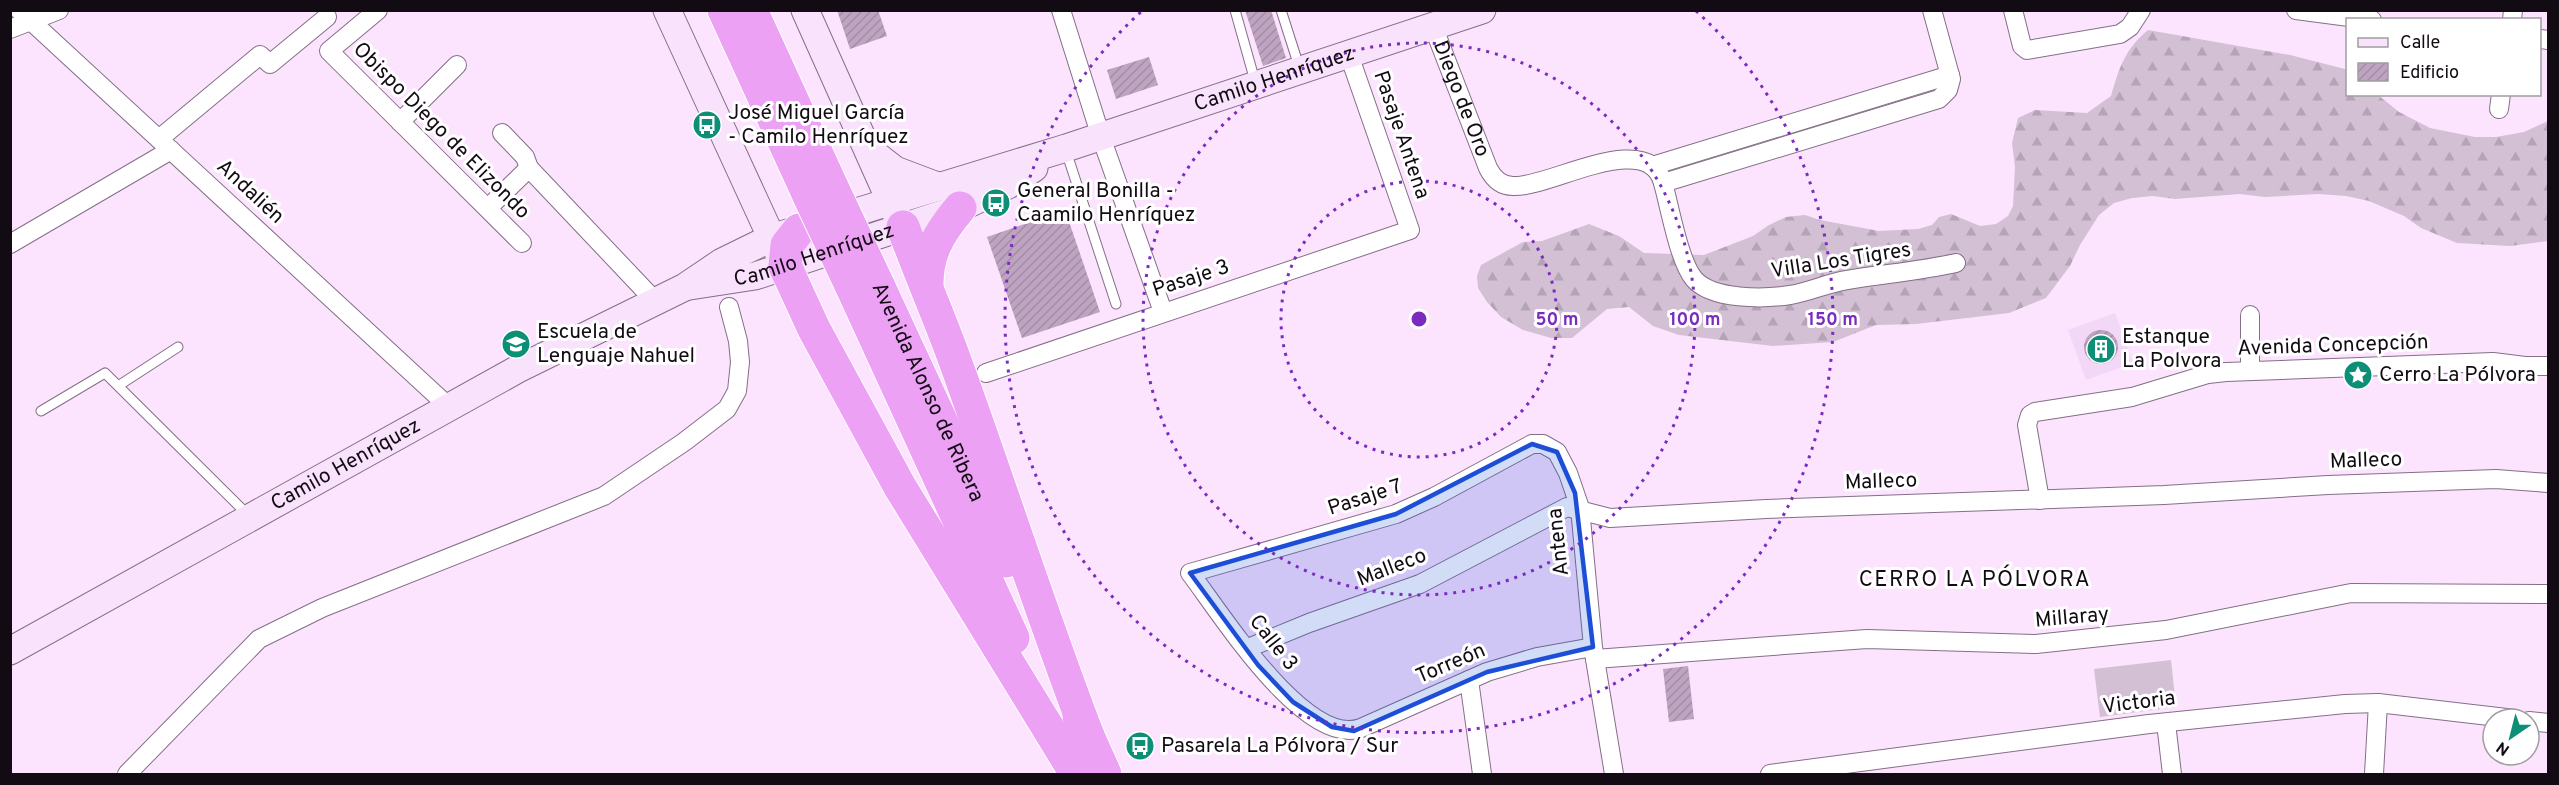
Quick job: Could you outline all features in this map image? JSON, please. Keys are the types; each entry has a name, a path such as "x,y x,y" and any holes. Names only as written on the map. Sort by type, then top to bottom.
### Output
{"highway":[{"name":"Avenida Alonso de Ribera","path":"724,10 821,192 867,291 1105,774"},
{"name":"Avenida Alonso de Ribera","path":"751,10 821,192"},
{"path":"927,290 928,265 932,248 945,226 950,197"},
{"path":"889,222 927,290 954,358 1032,577 1049,635 1088,736"},
{"path":"785,245 814,329 895,478 1073,771"},
{"name":"Avenida Alonso de Ribera","path":"867,291 1073,771"}],"main road":[{"path":"667,10 785,245"},
{"path":"805,10 868,149 889,222"},
{"name":"Camilo Henríquez","path":"12,646 541,357 685,287 747,278 785,245 889,222 950,197 1008,185 1066,148 1297,57 1349,55 1431,18 1482,10"},
{"path":"868,149 895,170 950,197"},
{"name":"Camilo Henríquez","path":"785,245 889,222"}],"street":[{"path":"10,29 25,16 59,10"},
{"path":"10,244 165,145 260,54 270,64 324,14 345,38 378,10"},
{"path":"1061,10 1101,136 1163,312"},
{"path":"1663,183 1939,99 1948,90 1950,75 1932,10"},
{"path":"2013,10 2022,46 2027,50 2120,34 2130,27 2141,10"},
{"path":"2296,10 2357,18"},
{"name":"Andalién","path":"25,16 449,407"},
{"name":"Diego de Oro","path":"1431,18 1488,168 1501,183 1519,186 1605,163 1636,161 1652,166"},
{"name":"Obispo Diego de Elizondo","path":"345,38 329,51 522,243"},
{"name":"Pasaje Antena","path":"1349,55 1410,230"},
{"path":"400,122 456,65"},
{"path":"1652,166 1950,75"},
{"path":"502,134 525,157 529,168 655,301"},
{"name":"Villa Los Tigres","path":"1652,166 1661,175 1686,266 1695,280 1710,292 1735,297 1790,295 1832,282 1921,271 1956,263"},
{"path":"488,208 529,168"},
{"name":"Pasaje 3","path":"986,373 1410,230"},
{"path":"128,774 259,639 322,608 604,496 728,409 737,392 740,362 738,341 729,307"},
{"path":"2250,315 2250,371"},
{"name":"Avenida Concepción","path":"2040,500 2027,425 2030,415 2036,411 2142,395 2208,374 2493,362 2548,366"},
{"name":"Pasaje 7","path":"1190,573 1396,514 1434,497 1532,444 1543,444"},
{"name":"Antena","path":"1543,444 1557,452 1568,473 1580,508 1594,653 1614,774"},
{"name":"Malleco","path":"1248,648 1309,623 1420,584 1501,543 1558,510 1568,507 1580,508 1603,518 1610,518 1766,509 2040,500 2402,482 2496,479 2548,483"},
{"name":"Calle 3","path":"1190,573 1270,680 1293,702 1332,727"},
{"name":"Millaray","path":"1594,653 1867,639 2036,644 2166,630 2351,593 2548,594"},
{"name":"Torreón","path":"1332,727 1354,731 1487,672 1526,660 1594,653"},
{"path":"1469,680 1482,774"},
{"path":"2374,774 2378,703"},
{"name":"Victoria","path":"1770,774 2166,723 2345,704 2378,703 2481,715"},
{"path":"2166,723 2172,774"}],"lane":[{"path":"1235,10 1246,49 1249,76"},
{"path":"1278,13 1284,36 1297,57"},
{"path":"1239,27 1249,24"},
{"path":"1246,49 1256,45"},
{"path":"1249,76 1261,60"},
{"path":"1066,148 1116,304"},
{"path":"118,386 178,347"},
{"path":"41,411 105,373 250,518"}],"highlighted area":[{"path":"1532,444 1557,452 1575,493 1593,647 1487,672 1354,731 1332,727 1293,702 1258,665 1190,573 1396,514"}],"shaded area":[{"path":"2115,313 2133,363 2086,380 2068,330"}],"green space":[{"path":"2148,30 2290,55 2345,69 2346,96 2379,96 2399,112 2430,128 2475,137 2496,137 2524,132 2548,121 2548,241 2510,246 2457,243 2421,228 2404,216 2369,201 2346,196 2318,194 2265,197 2240,194 2175,199 2153,196 2132,198 2114,203 2099,215 2070,266 2046,298 2009,313 1916,324 1876,325 1833,342 1773,346 1679,335 1653,326 1629,307 1607,309 1572,338 1551,338 1523,330 1501,317 1478,288 1477,276 1481,265 1523,242 1542,241 1589,224 1619,236 1644,253 1704,255 1753,236 1786,217 1805,215 1879,231 1918,229 1932,225 1939,217 1951,214 1980,226 1996,224 2008,216 2013,206 2015,167 2012,143 2018,118 2035,110 2087,113 2111,96 2124,60 2140,37"},
{"path":"2171,660 2176,707 2100,717 2094,669"}],"building":[{"path":"837,10 878,10 887,36 850,49"},
{"path":"1245,10 1271,10 1286,58 1263,66"},
{"path":"1149,57 1158,85 1116,99 1107,70"},
{"path":"1065,210 1100,312 1022,338 987,237"},
{"name":"Estanque La Polvora","path":"2101,330 2113,335 2118,347 2113,359 2101,364 2089,359 2084,347 2089,335"},
{"path":"1688,666 1694,719 1669,722 1663,669"}],"place":[{"name":"José Miguel García - Camilo Henríquez","path":"707,125"},
{"name":"General Bonilla - Caamilo Henríquez","path":"996,203"},
{"name":"Escuela de Lenguaje Nahuel","path":"516,344"},
{"name":"Estanque La Polvora","path":"2101,349"},
{"name":"Cerro La Pólvora","path":"2358,375"},
{"name":"Pasarela La Pólvora / Sur","path":"1140,746"}],"district":[{"name":"CERRO LA PÓLVORA","path":"1975,580"}]}
